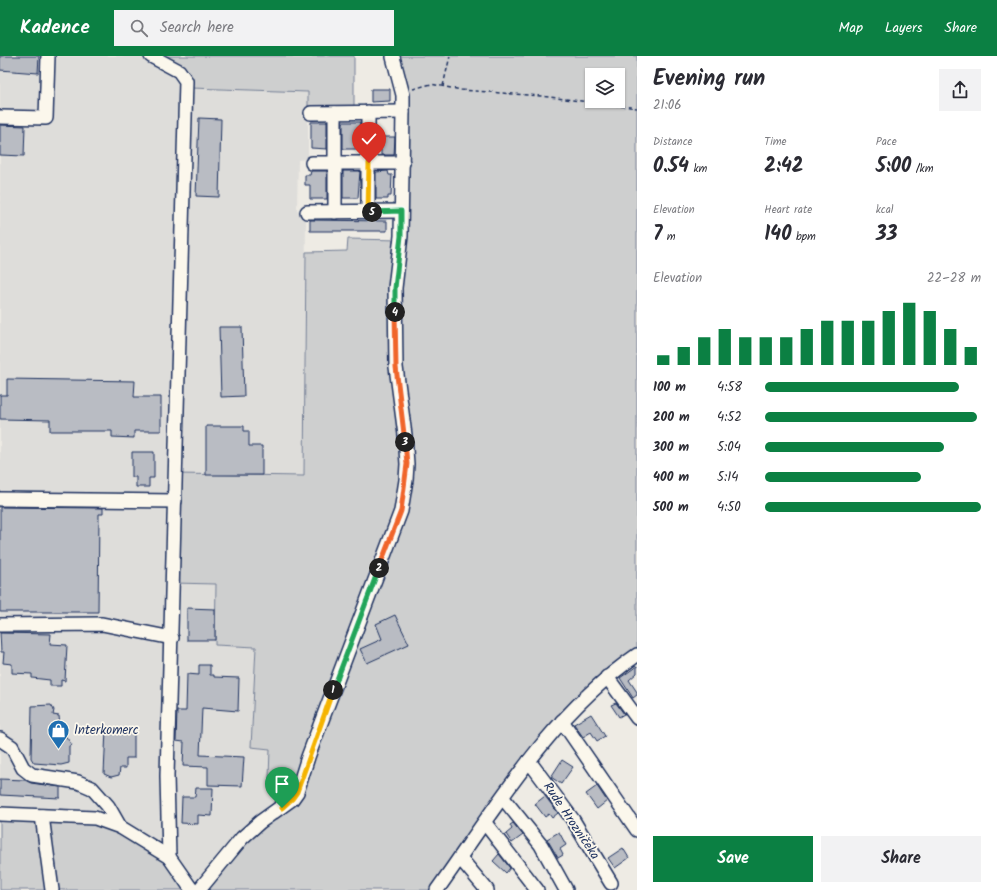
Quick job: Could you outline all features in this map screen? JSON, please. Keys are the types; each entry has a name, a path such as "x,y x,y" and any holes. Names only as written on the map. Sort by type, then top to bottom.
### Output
{"street":[{"path":"0,117 46,118 48,56"},
{"path":"152,56 179,71 186,81 172,638 167,776 168,857"},
{"path":"199,890 242,838 260,822 292,799 297,792 308,757 401,511 407,464 396,367 395,288 400,260 403,163 403,95 393,57"},
{"path":"368,112 368,212"},
{"path":"311,113 403,112"},
{"path":"335,113 335,212"},
{"path":"312,163 403,163"},
{"path":"308,212 401,211"},
{"path":"0,499 175,501"},
{"path":"0,625 102,624 172,638"},
{"path":"439,889 529,761 562,721 607,677 637,655"},
{"path":"607,677 637,718"},
{"path":"562,721 637,830"},
{"path":"0,739 12,747 23,768 32,775 78,782 92,788 108,806 120,827"},
{"name":"Rude Hrozničeka","path":"529,761 573,820 611,883"},
{"path":"503,798 541,845 566,890"},
{"path":"0,814 95,818 120,827 168,857 192,890"},
{"path":"42,816 52,890"},
{"path":"485,823 536,890"},
{"path":"460,858 487,890"}],"path":[{"path":"443,86 450,56"},
{"path":"403,95 411,89 431,84 461,90 541,96 637,108"}],"shaded area":[{"path":"0,56 151,56 191,88 308,92 308,159 298,160 297,210 306,213 304,476 176,474 174,583 216,584 215,645 256,647 251,747 270,749 301,777 297,792 199,890 0,814"},
{"path":"151,56 354,56 354,113 308,113 308,92 191,88"},
{"path":"385,56 637,56 637,653 595,685 435,890 199,890 242,838 282,808 301,777 269,778 270,749 251,747 256,647 215,645 216,584 173,583 176,474 304,476 306,252 347,251 348,239 401,240 403,163 393,57"},
{"path":"0,814 95,818 169,857 192,890 0,890"}],"building":[{"path":"0,56 39,56 38,73 0,70"},
{"path":"371,89 390,89 390,101 371,102"},
{"path":"199,118 221,119 219,197 196,196"},
{"path":"311,122 327,122 327,149 311,148"},
{"path":"343,122 360,122 358,149 343,149"},
{"path":"0,125 25,126 24,156 0,155"},
{"path":"383,137 395,137 394,155 381,155 381,150 376,150 376,139 383,139"},
{"path":"311,171 327,171 327,199 310,199 310,185 305,185 305,175 310,175"},
{"path":"343,171 360,171 358,198 343,198"},
{"path":"388,171 389,175 392,175 391,196 388,196 388,199 376,199 376,172"},
{"path":"310,220 387,221 387,231 310,231"},
{"path":"219,327 242,327 244,396 221,397"},
{"path":"7,379 135,381 134,397 161,397 161,431 134,431 134,438 112,437 112,431 50,431 50,420 0,419 0,395 7,395"},
{"path":"206,426 244,426 244,431 249,431 249,446 262,446 262,475 206,475"},
{"path":"132,452 154,452 154,478 149,478 149,487 136,487 136,477 132,477"},
{"path":"0,507 103,508 103,514 99,514 98,612 0,612"},
{"path":"187,608 215,609 215,640 187,640"},
{"path":"395,615 409,644 367,663 360,649 382,639 376,624"},
{"path":"0,633 51,634 50,644 67,645 65,681 61,680 61,686 50,686 50,680 32,678 32,674 12,673 12,664 3,663 4,652 1,652"},
{"path":"199,665 210,665 210,675 214,675 214,677 239,678 238,711 202,708 200,755 244,757 242,786 208,785 208,767 183,766 184,742 176,741 177,711 186,711 187,674 199,675"},
{"path":"637,666 637,673 629,680 637,692 637,695 633,698 620,678"},
{"path":"616,703 624,714 619,717 611,705"},
{"path":"51,705 54,710 53,715 59,716 61,736 64,734 72,745 69,746 69,763 61,765 34,763 31,758 32,706"},
{"path":"591,714 605,736 597,741 591,732 583,737 574,724"},
{"path":"106,729 134,730 134,758 126,758 126,768 120,768 119,775 111,777 104,774"},
{"path":"562,760 573,767 561,784 551,777"},
{"path":"0,779 25,780 31,783 60,787 60,798 0,795"},
{"path":"597,786 607,801 597,809 586,794"},
{"path":"196,788 213,788 212,816 198,815 198,824 181,823 182,797 195,797"},
{"path":"545,796 558,813 552,818 549,814 545,817 535,804"},
{"path":"513,823 523,835 512,843 506,834 512,829 510,825"},
{"path":"559,832 566,845 560,849 563,855 558,858 547,839"},
{"path":"623,848 629,858 615,868 608,858"},
{"path":"499,854 510,868 506,873 493,861"}],"place":[{"name":"Interkomerc","path":"58,750"}],"route":[{"path":"282,808 297,792 308,757 401,511 406,480 407,464 405,435 400,407 396,367 395,288 400,260 401,211 368,212 369,163"}]}
